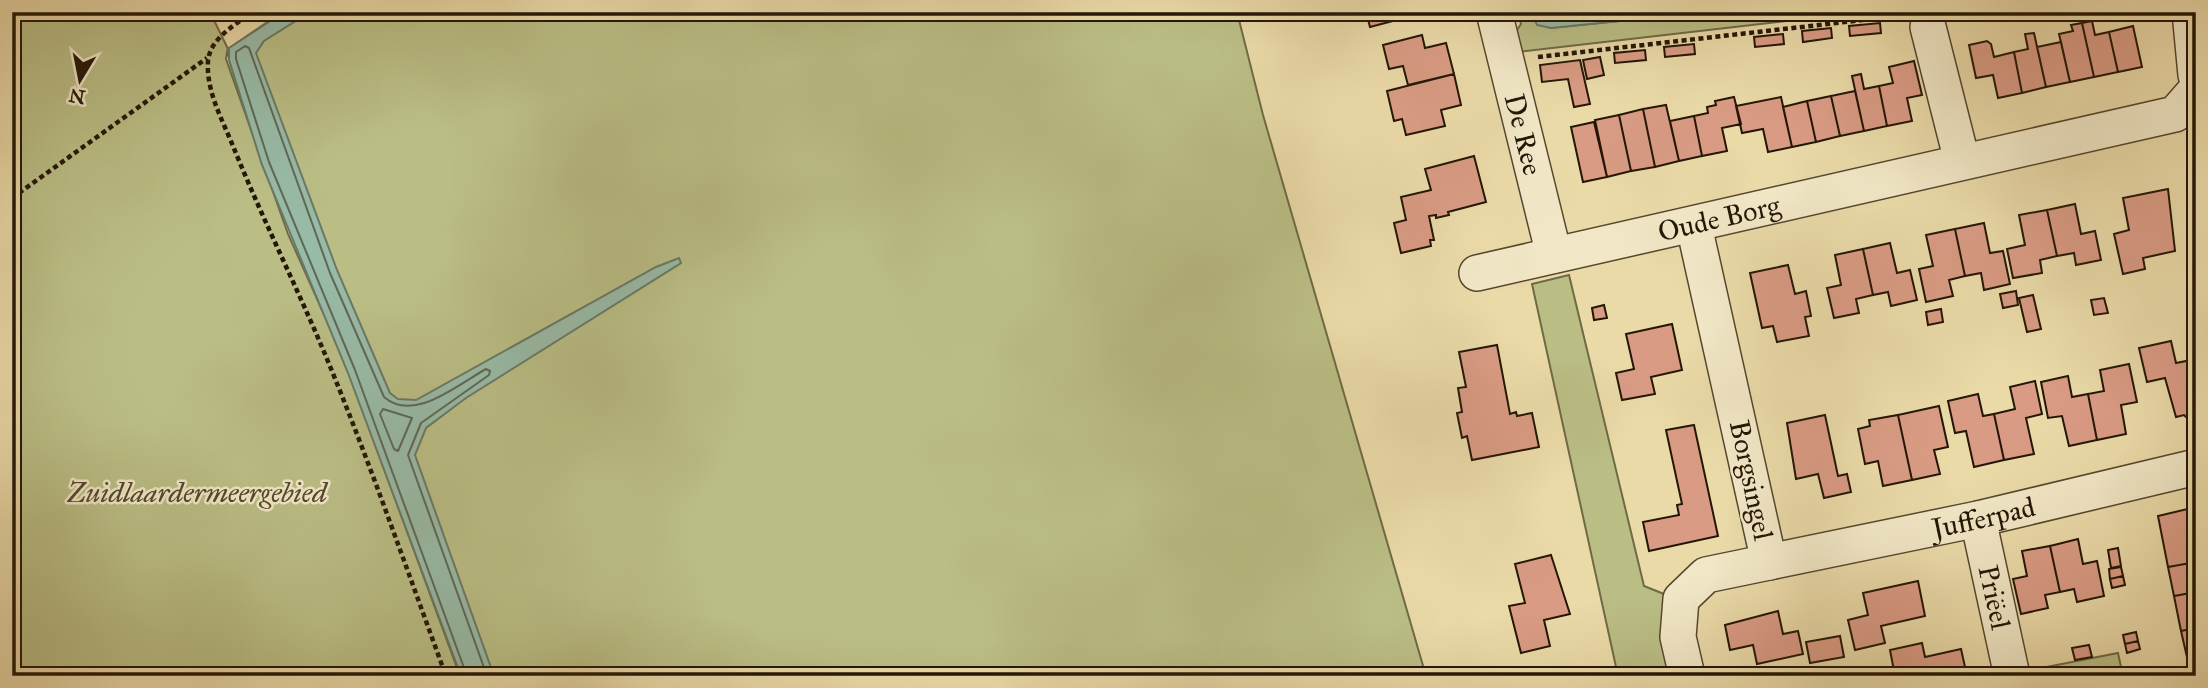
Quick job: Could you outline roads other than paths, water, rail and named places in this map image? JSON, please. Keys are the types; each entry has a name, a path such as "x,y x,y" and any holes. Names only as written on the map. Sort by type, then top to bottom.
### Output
{"street":[{"name":"De Ree","path":"1493,12 1554,255"},
{"path":"2190,12 2196,75"},
{"path":"1919,21 1962,162"},
{"name":"Oude Borg","path":"1477,273 1694,226 2175,114 2196,90"},
{"name":"Borgsingel","path":"1687,676 1678,637 1681,599 1706,575 1769,562 1694,226"},
{"name":"Jufferpad","path":"1769,562 1978,519 2196,467"},
{"name":"Priëel","path":"1978,519 2012,676"}],"water":[{"path":"284,12 310,12 264,41 256,53 337,270 390,393 398,399 416,400 656,267 679,258 681,263 466,398 426,428 415,455 494,676 461,676 348,373 262,165 229,60 229,48"},
{"path":"1531,12 1708,12 1551,28 1537,25"}],"park label":[{"name":"Zuidlaardermeergebied","path":"197,492"}]}
